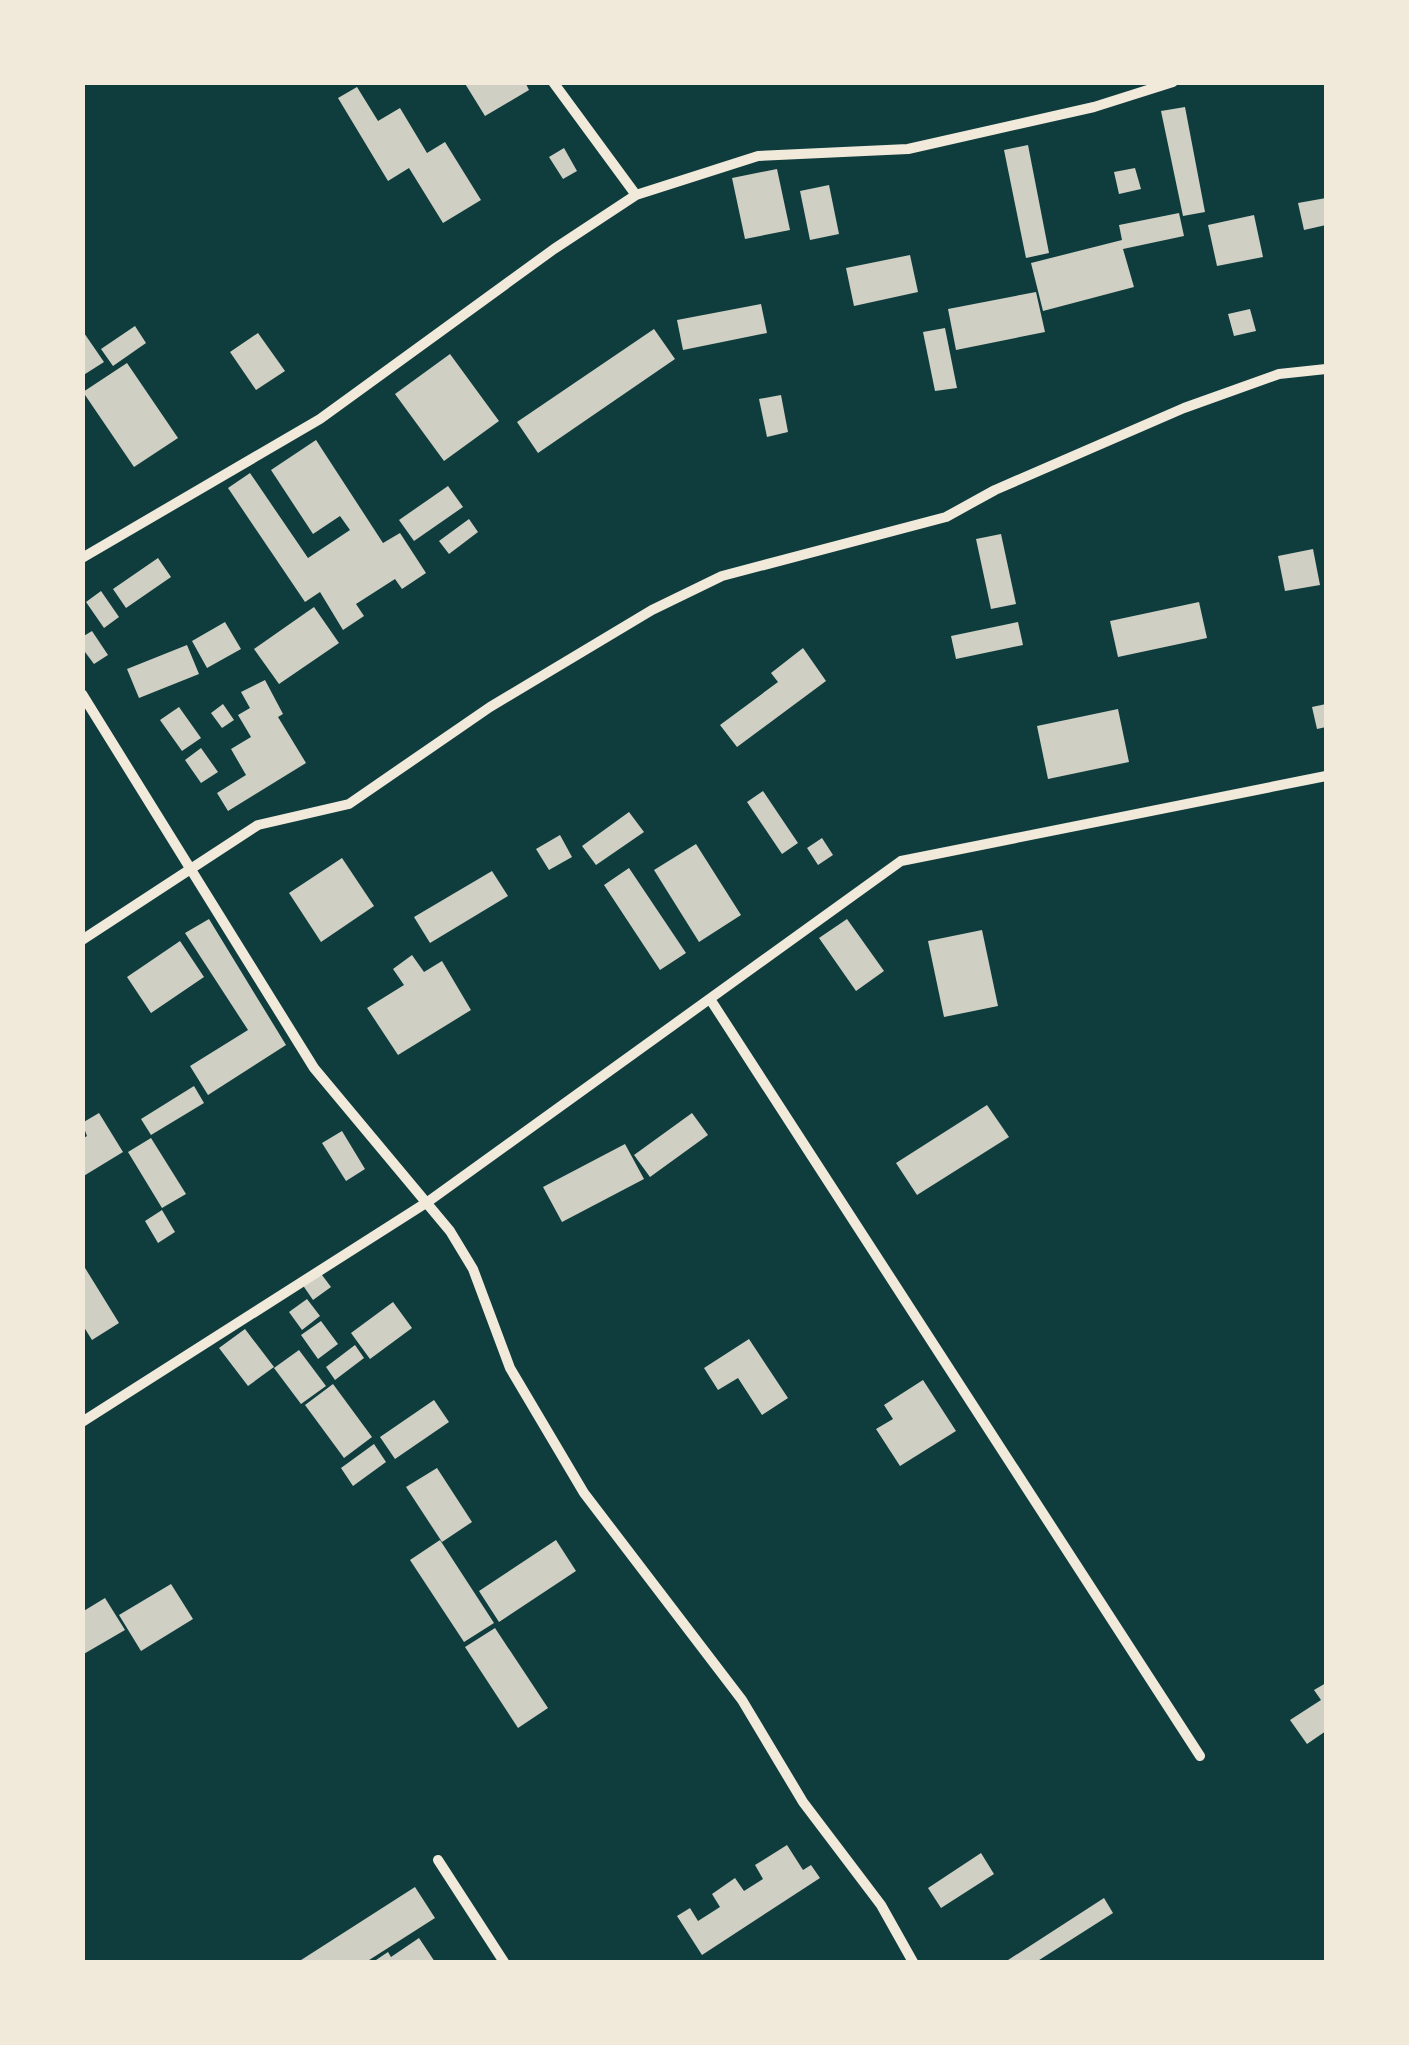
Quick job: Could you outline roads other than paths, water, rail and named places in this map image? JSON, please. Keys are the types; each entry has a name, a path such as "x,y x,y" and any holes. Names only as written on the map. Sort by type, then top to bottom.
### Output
{"street":[{"path":"553,82 636,195"},
{"path":"82,558 320,419 554,249 636,195 758,156 908,149 1094,107 1172,82"},
{"path":"82,940 258,825 349,804 490,707 652,610 722,576 946,517 995,490 1184,408 1279,374 1326,370"},
{"path":"82,694 314,1068 429,1201 473,1269 510,1368 584,1493 742,1700 803,1802 881,1905 914,1962"},
{"path":"82,1422 429,1201 901,861 1326,776"},
{"path":"710,999 1200,1756"},
{"path":"438,1860 504,1962"}]}
